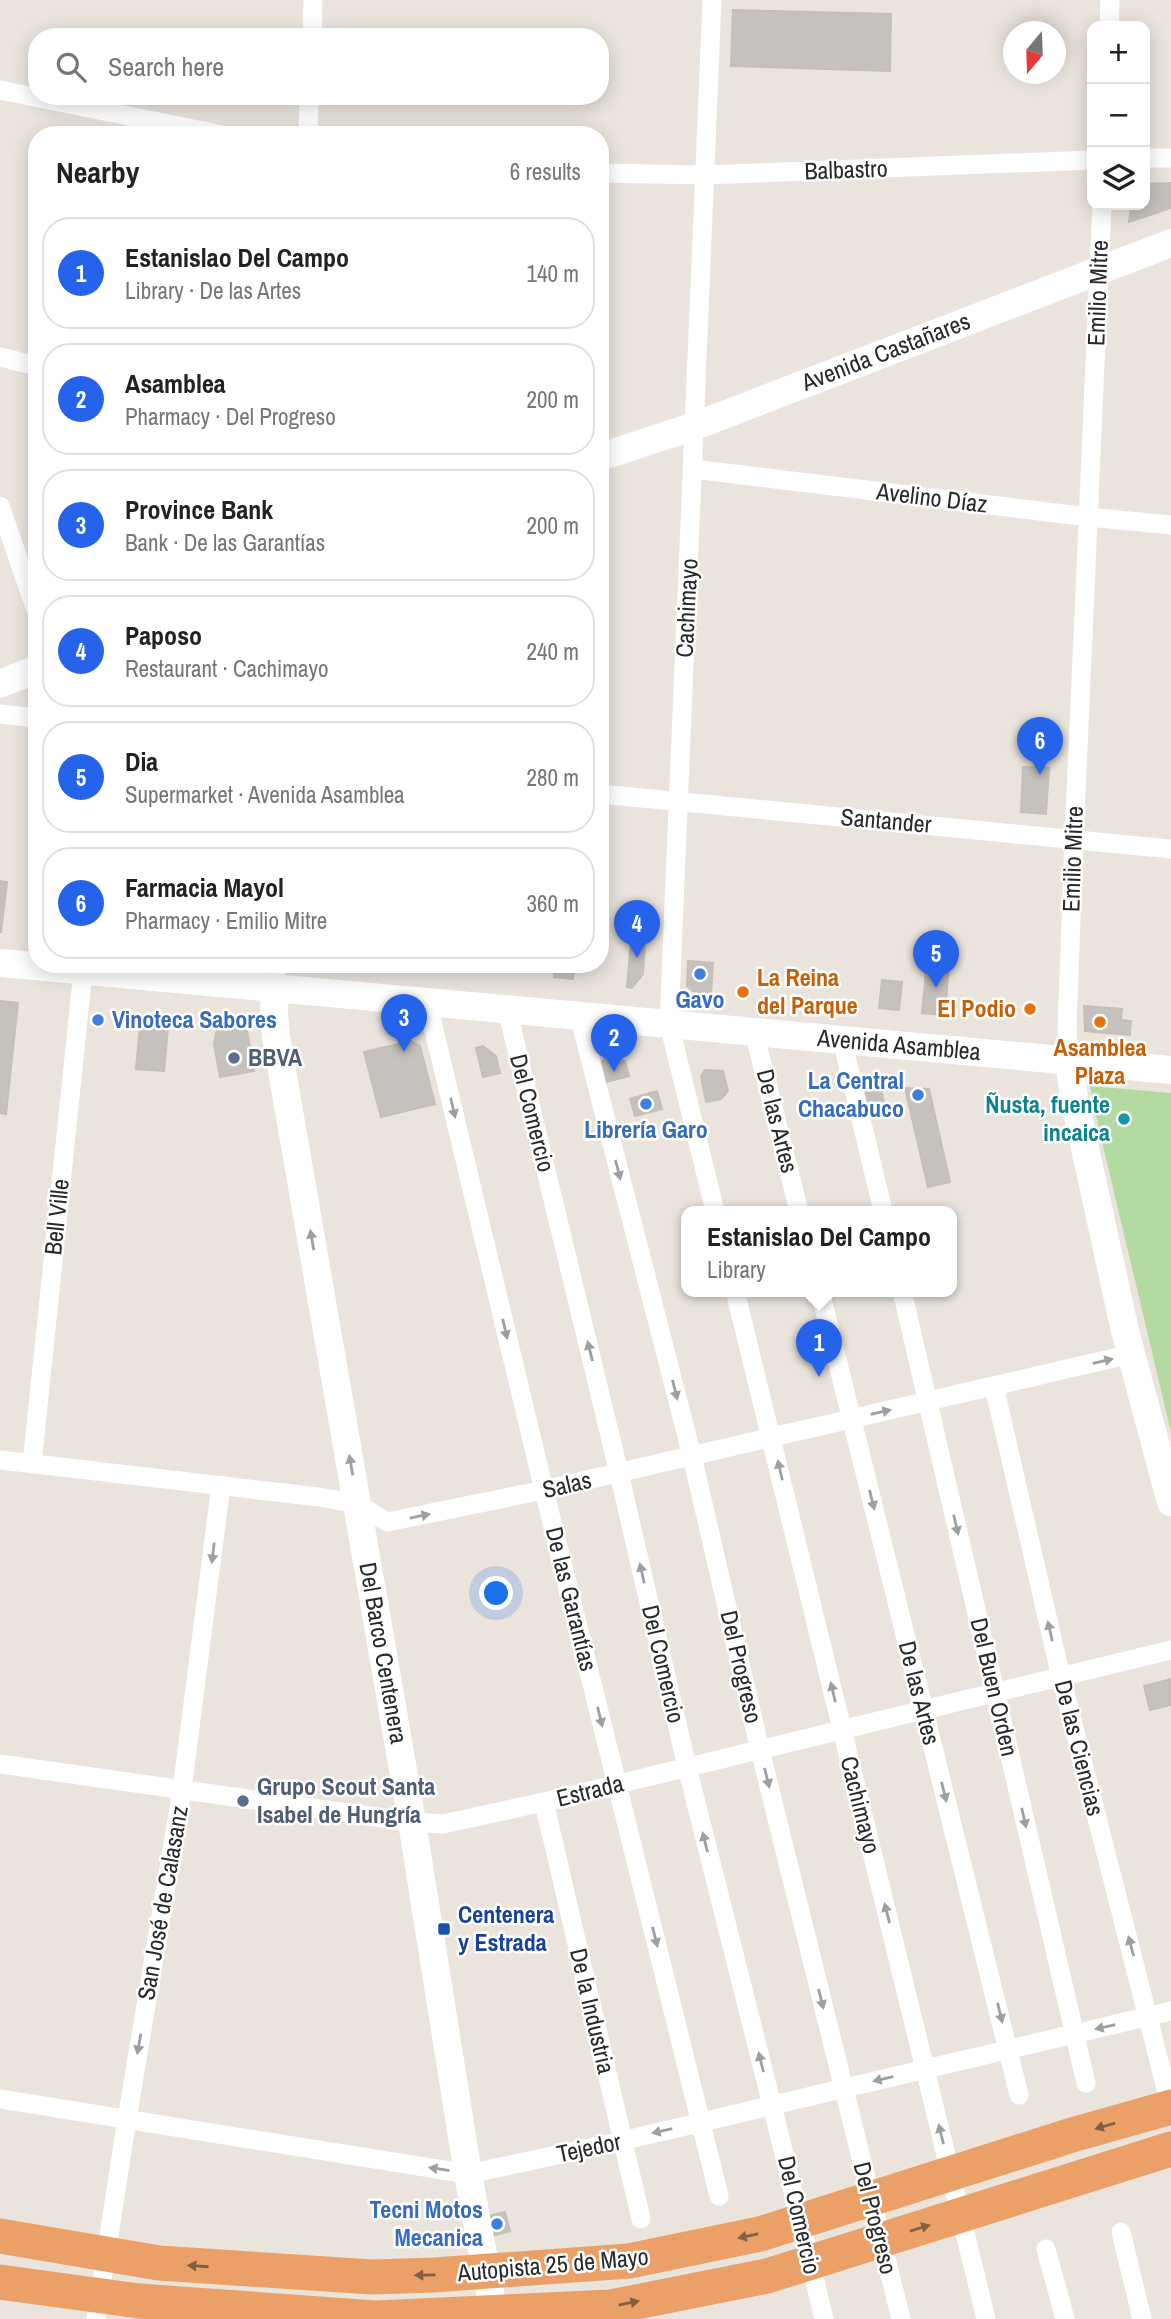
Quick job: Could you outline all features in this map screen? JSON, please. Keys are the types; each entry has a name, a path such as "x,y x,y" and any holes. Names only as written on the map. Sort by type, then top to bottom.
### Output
{"highway":[{"name":"Autopista 25 de Mayo","path":"0,2236 159,2263 372,2277 629,2261 760,2234 1072,2135 1171,2108"},
{"name":"Autopista 25 de Mayo","path":"0,2282 139,2301 376,2318 611,2307 767,2276 1171,2149"}],"main road":[{"name":"Avenida Castañares","path":"609,454 695,426 1171,243"},
{"path":"0,684 28,673"},
{"name":"Avenida Asamblea","path":"0,963 28,966"},
{"name":"Avenida Asamblea","path":"206,973 276,976 428,1001 507,1009 1171,1070"},
{"name":"Del Barco Centenera","path":"276,976 276,1036 412,1822 468,2174 495,2319"},
{"name":"Emilio Mitre","path":"1069,1060 1074,1098 1131,1354 1171,1503"}],"street":[{"path":"312,28 313,0"},
{"name":"Cachimayo","path":"712,0 668,1024 714,1206"},
{"path":"1109,21 1110,0"},
{"path":"0,90 28,96"},
{"path":"74,105 178,126"},
{"path":"308,126 309,105"},
{"path":"1150,159 1171,158"},
{"name":"Balbastro","path":"609,173 704,175 1087,160"},
{"name":"Emilio Mitre","path":"1069,1060 1067,1029 1074,839 1102,210"},
{"path":"0,357 28,364"},
{"name":"Avelino Díaz","path":"693,469 1171,525"},
{"path":"0,506 28,586"},
{"path":"0,714 28,718"},
{"name":"Santander","path":"609,795 1171,849"},
{"name":"Bell Ville","path":"32,1464 83,973"},
{"name":"De las Garantías","path":"428,1001 544,1490 719,2196"},
{"name":"Del Comercio","path":"507,1009 687,1768 824,2319"},
{"name":"Del Progreso","path":"579,1015 692,1456 760,1750 901,2319"},
{"name":"De las Artes","path":"754,1032 798,1206"},
{"path":"842,1040 882,1206"},
{"name":"Cachimayo","path":"737,1297 986,2319"},
{"name":"De las Artes","path":"822,1297 1019,2095"},
{"name":"Del Buen Orden","path":"903,1297 1086,2083"},
{"name":"Salas","path":"0,1460 221,1485 358,1504 387,1522 544,1490 1131,1354"},
{"name":"De las Ciencias","path":"994,1386 1061,1677 1171,2108"},
{"name":"San José de Calasanz","path":"96,2319 182,1790 221,1485"},
{"name":"Estrada","path":"0,1764 412,1822 443,1824 687,1768 1171,1650"},
{"name":"De la Industria","path":"544,1802 641,2219"},
{"name":"Tejedor","path":"0,2099 468,2174 622,2141 1171,2011"},
{"path":"1121,2232 1142,2319"},
{"path":"1046,2249 1065,2319"}],"green space":[{"path":"1090,1086 1171,1093 1171,1432 1099,1129"}],"building":[{"path":"733,10 891,14 890,71 731,66"},
{"path":"1171,183 1171,208 1129,222 1130,210 1150,210 1150,184"},
{"path":"1023,767 1049,768 1046,814 1021,812"},
{"path":"0,881 7,882 1,932 0,932"},
{"path":"631,940 645,942 643,974 632,988 627,987"},
{"name":"Gavo","path":"688,961 713,963 711,994 695,993 687,986"},
{"path":"927,962 949,964 945,1015 922,1013"},
{"path":"554,973 573,973 573,979 554,977"},
{"path":"882,980 902,982 899,1010 879,1008"},
{"path":"0,1001 18,1003 6,1114 0,1113"},
{"path":"1084,1006 1122,1009 1121,1020 1131,1021 1130,1035 1085,1031"},
{"path":"141,1015 169,1017 164,1071 136,1069"},
{"name":"BBVA","path":"218,1022 246,1025 254,1071 220,1077 214,1044"},
{"path":"411,1041 420,1046 435,1104 381,1117 364,1052"},
{"path":"483,1046 496,1056 500,1073 483,1077 476,1048"},
{"path":"604,1059 625,1061 629,1076 603,1083 599,1068"},
{"path":"705,1070 723,1071 728,1091 721,1099 706,1102 701,1076"},
{"path":"880,1084 885,1109 863,1114 860,1090"},
{"path":"905,1088 929,1089 950,1182 928,1187"},
{"name":"Librería Garo","path":"657,1091 662,1109 635,1116 630,1099"},
{"path":"1171,1679 1171,1705 1150,1710 1144,1686"},
{"name":"Tecni Motos Mecanica","path":"505,2212 510,2231 489,2237 484,2217"}],"place":[{"name":"Farmacia Mayol","path":"1040,775"},
{"name":"Paposo","path":"637,958"},
{"name":"Gavo","path":"700,974"},
{"name":"Dia","path":"936,988"},
{"name":"La Reina del Parque","path":"743,992"},
{"name":"El Podio","path":"1030,1009"},
{"name":"Vinoteca Sabores","path":"98,1020"},
{"name":"Asamblea Plaza","path":"1100,1022"},
{"name":"Province Bank","path":"404,1052"},
{"name":"BBVA","path":"234,1058"},
{"name":"Asamblea","path":"614,1072"},
{"name":"La Central Chacabuco","path":"918,1095"},
{"name":"Librería Garo","path":"646,1104"},
{"name":"Ñusta, fuente incaica","path":"1124,1119"},
{"name":"Estanislao Del Campo","path":"819,1377"},
{"name":"Grupo Scout Santa Isabel de Hungría","path":"243,1801"},
{"name":"Centenera y Estrada","path":"444,1929"},
{"name":"Tecni Motos Mecanica","path":"497,2224"}]}
